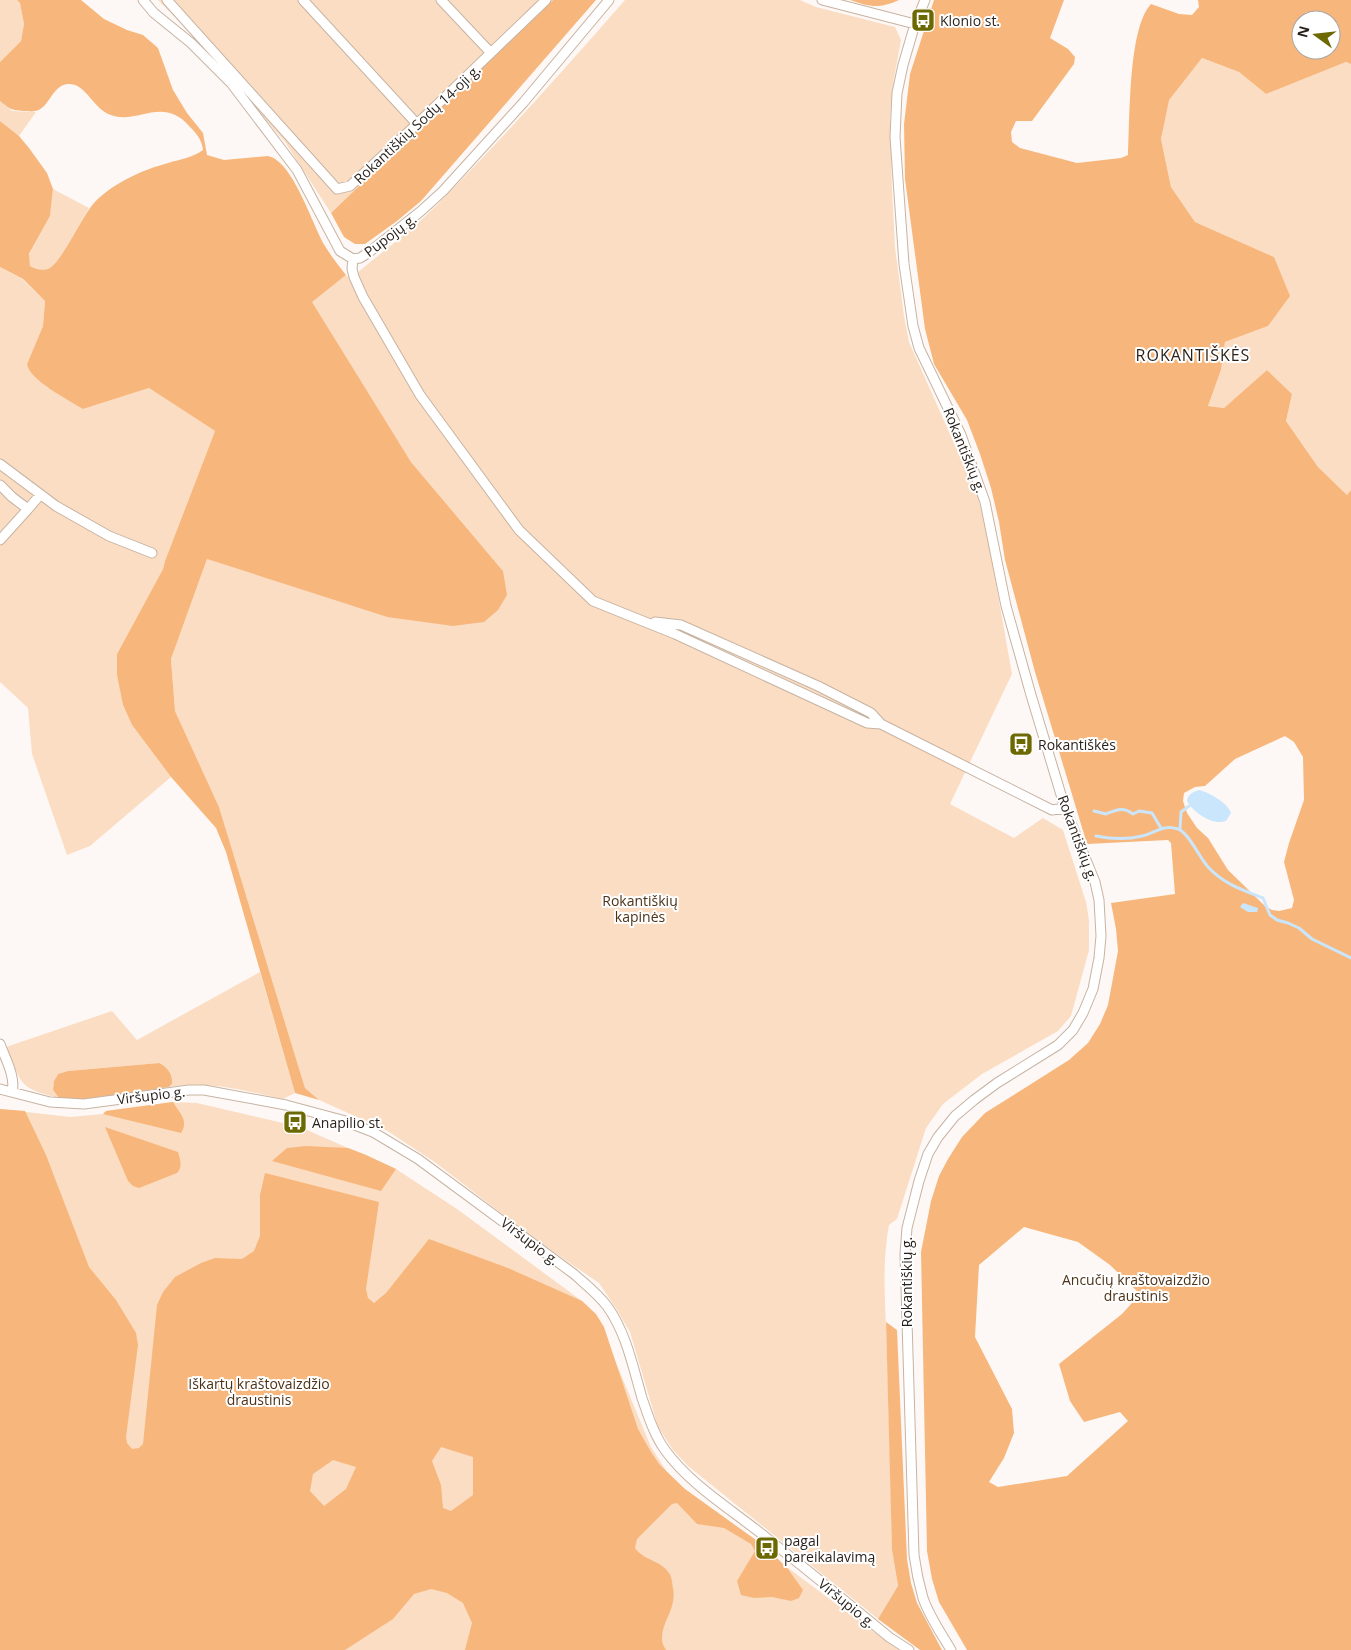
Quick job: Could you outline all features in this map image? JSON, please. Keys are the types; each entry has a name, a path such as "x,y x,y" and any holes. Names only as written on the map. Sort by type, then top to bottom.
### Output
{"street":[{"name":"Pupojų g.","path":"144,0 154,13 191,43 230,83 297,170 340,251 353,259 360,258 368,253 443,191 523,104 609,0"},
{"name":"Rokantiškių Sodų 14-oji g.","path":"167,0 337,189 350,186 546,0"},
{"path":"303,0 417,124"},
{"path":"441,0 491,53"},
{"path":"822,0 915,24"},
{"name":"Rokantiškių g.","path":"925,0 915,24 903,65 898,93 896,137 904,264 913,326 916,341 922,355 961,435 985,502 1006,606 1065,808 1091,869 1099,900 1101,936 1093,989 1083,1013 1073,1030 1058,1045 997,1083 954,1116 938,1136 928,1154 907,1228 905,1254 906,1319 914,1555 924,1599 930,1615 951,1650"},
{"path":"353,259 352,269 354,277 363,297 410,380 519,530 593,601 645,621 867,723 881,724 1052,810 1065,808"},
{"path":"0,464 40,495 109,536 152,552"},
{"path":"0,486 28,509"},
{"path":"0,540 40,495"},
{"path":"0,1044 12,1077 14,1086 12,1092"},
{"name":"Viršupio g.","path":"0,1089 35,1099 68,1104 84,1104 189,1090 224,1093 286,1105 342,1120 374,1132 418,1159 591,1288 606,1306 623,1338 657,1436 665,1450 684,1472 889,1637 909,1650"}],"green space":[{"path":"0,0 17,0 20,2 24,24 21,41 0,62"},
{"path":"17,0 81,0 104,19 143,35 158,48 173,90 187,113 203,133 207,155 224,160 268,156 277,160 286,169 294,181 325,246 346,275 312,302 411,462 503,571 507,595 498,610 484,622 453,626 387,617 207,559 171,659 175,711 219,807 305,1088 319,1100 295,1093 226,852 216,828 171,777 132,725 123,705 117,675 117,654 163,569 215,431 149,388 83,409 42,383 29,370 27,364 43,326 45,301 23,279 0,267 0,121 19,136 29,148 47,173 53,189 50,216 29,254 30,266 41,270 48,269 59,258 89,209 110,189 148,169 195,155 203,150 202,143 193,130 180,118 170,113 150,113 131,117 111,115 99,108 76,85 64,85 59,88 44,106 35,111 10,109 6,106 0,101 0,62 21,41 24,24 20,3"},
{"path":"158,0 553,0 331,213 285,142 178,20"},
{"path":"553,0 596,0 421,201 365,244 355,244 344,237 331,213"},
{"name":"Rokantiškių kapinės","path":"625,0 800,0 816,7 895,27 901,40 893,84 890,118 892,189 895,247 904,316 909,342 978,497 988,539 1012,674 950,804 1014,838 1043,818 1063,830 1086,902 1089,920 1089,950 1071,1016 1058,1031 982,1074 943,1104 926,1128 897,1219 889,1225 885,1257 885,1290 892,1550 898,1587 878,1619 688,1466 673,1450 658,1427 630,1332 599,1283 532,1237 436,1163 386,1130 319,1100 305,1088 219,807 175,711 171,659 207,559 387,617 503,571 411,462 311,302 346,275 350,279 427,215 532,104"},
{"path":"850,0 899,0 886,5 874,6"},
{"name":"Ancučių kraštovaizdžio draustinis","path":"934,0 1064,0 1050,38 1068,49 1075,57 1074,64 1032,121 1016,121 1011,132 1012,142 1020,148 1077,163 1121,158 1128,155 1134,53 1143,16 1151,4 1179,14 1192,15 1199,7 1198,0 1351,0 1351,64 1346,62 1266,94 1239,72 1202,58 1169,100 1161,139 1171,187 1195,222 1274,257 1290,296 1268,326 1225,342 1221,370 1208,406 1224,408 1267,370 1292,394 1286,421 1318,467 1347,495 1351,490 1351,1650 967,1650 939,1602 932,1579 927,1551 921,1252 931,1201 939,1176 962,1137 985,1113 1069,1060 1088,1043 1100,1024 1108,1005 1118,951 1111,903 1175,894 1171,843 1168,840 1087,844 1035,672 1005,560 991,488 967,420 934,364 925,329 905,179 904,124 910,74","holes":["1285,736 1294,742 1303,757 1304,800 1284,862 1294,900 1292,908 1279,911 1265,906 1228,870 1208,838 1197,828 1187,813 1183,801 1184,793 1195,787 1205,786 1235,759","1024,1227 1078,1242 1110,1265 1140,1294 1122,1314 1059,1364 1070,1401 1084,1422 1120,1412 1128,1421 1067,1476 998,1487 989,1482 1004,1458 1014,1433 1012,1409 975,1337 979,1265"]},
{"path":"1202,58 1239,72 1266,94 1346,62 1351,64 1351,490 1347,495 1318,467 1286,421 1292,394 1267,370 1224,408 1208,406 1221,370 1225,342 1268,326 1274,257 1195,222 1171,187 1161,139 1168,100"},
{"path":"0,101 12,111 36,112 19,136 0,121"},
{"path":"53,189 89,208 54,265 47,270 42,270 30,266 29,255 50,216"},
{"path":"0,267 22,279 45,301 43,326 27,364 83,409 149,388 215,431 163,569 117,654 123,705 132,725 171,777 90,846 67,855 32,754 28,708 0,682"},
{"path":"260,972 295,1093 283,1099 213,1086 184,1085 170,1087 172,1084 159,1063 68,1071 58,1074 54,1081 53,1090 59,1098 36,1091 23,1083 6,1047 112,1011 137,1040"},
{"path":"159,1063 170,1074 172,1084 169,1087 82,1100 59,1098 53,1090 54,1081 58,1074 68,1071"},
{"name":"Iškartų kraštovaizdžio draustinis","path":"173,1102 197,1103 300,1127 396,1169 457,1209 582,1301 597,1317 651,1447 674,1483 898,1650 0,1650 0,1109 70,1117 103,1114 106,1111"},
{"path":"173,1102 184,1121 181,1133 103,1114 106,1111"},
{"name":"Iškartų kraštovaizdžio draustinis","path":"0,1109 25,1111 46,1155 89,1267 116,1300 136,1333 138,1345 126,1437 127,1443 132,1449 139,1448 143,1444 157,1305 163,1292 175,1277 201,1263 215,1258 242,1259 254,1251 260,1236 260,1195 265,1173 379,1202 366,1289 368,1298 374,1303 386,1293 429,1239 508,1268 582,1301 596,1314 604,1327 638,1429 660,1465 685,1489 767,1548 788,1569 803,1590 799,1598 791,1601 772,1597 754,1598 741,1595 737,1581 755,1551 751,1544 724,1528 697,1524 677,1503 672,1504 637,1539 635,1548 643,1556 662,1565 671,1578 674,1596 673,1603 662,1633 662,1642 666,1650 465,1650 472,1623 463,1603 447,1593 431,1589 414,1594 393,1619 345,1650 0,1650","holes":["441,1447 473,1457 473,1495 451,1511 443,1508 441,1485 432,1461","333,1460 356,1467 346,1489 324,1506 310,1491 313,1474"]},
{"path":"105,1127 178,1152 179,1171 139,1188 133,1186 128,1181"},
{"path":"306,1146 348,1148 396,1169 381,1191 272,1161 287,1148"},
{"path":"886,1322 897,1330 907,1559 911,1583 917,1603 942,1650 920,1650 878,1619 898,1586 892,1550"}],"water":[{"path":"1199,790 1213,796 1227,806 1231,813 1226,821 1215,822 1209,820 1190,805 1187,801 1188,797"},
{"path":"1243,903 1258,908 1257,912 1248,912 1240,907"}],"waterway":[{"path":"1180,830 1181,812 1189,806"},
{"path":"1094,811 1106,814 1123,809 1133,814 1139,811 1152,813 1161,828"},
{"path":"1096,836 1130,838 1147,835 1163,828 1178,829 1182,831 1215,874 1234,886 1263,898 1270,915 1277,920 1299,928 1312,939 1351,958"}],"place":[{"name":"Klonio st.","path":"923,20"},
{"name":"Rokantiškės","path":"1021,744"},
{"name":"Anapilio st.","path":"295,1122"},
{"name":"pagal pareikalavimą","path":"767,1548"}],"district":[{"name":"ROKANTIŠKĖS","path":"1193,355"}]}
